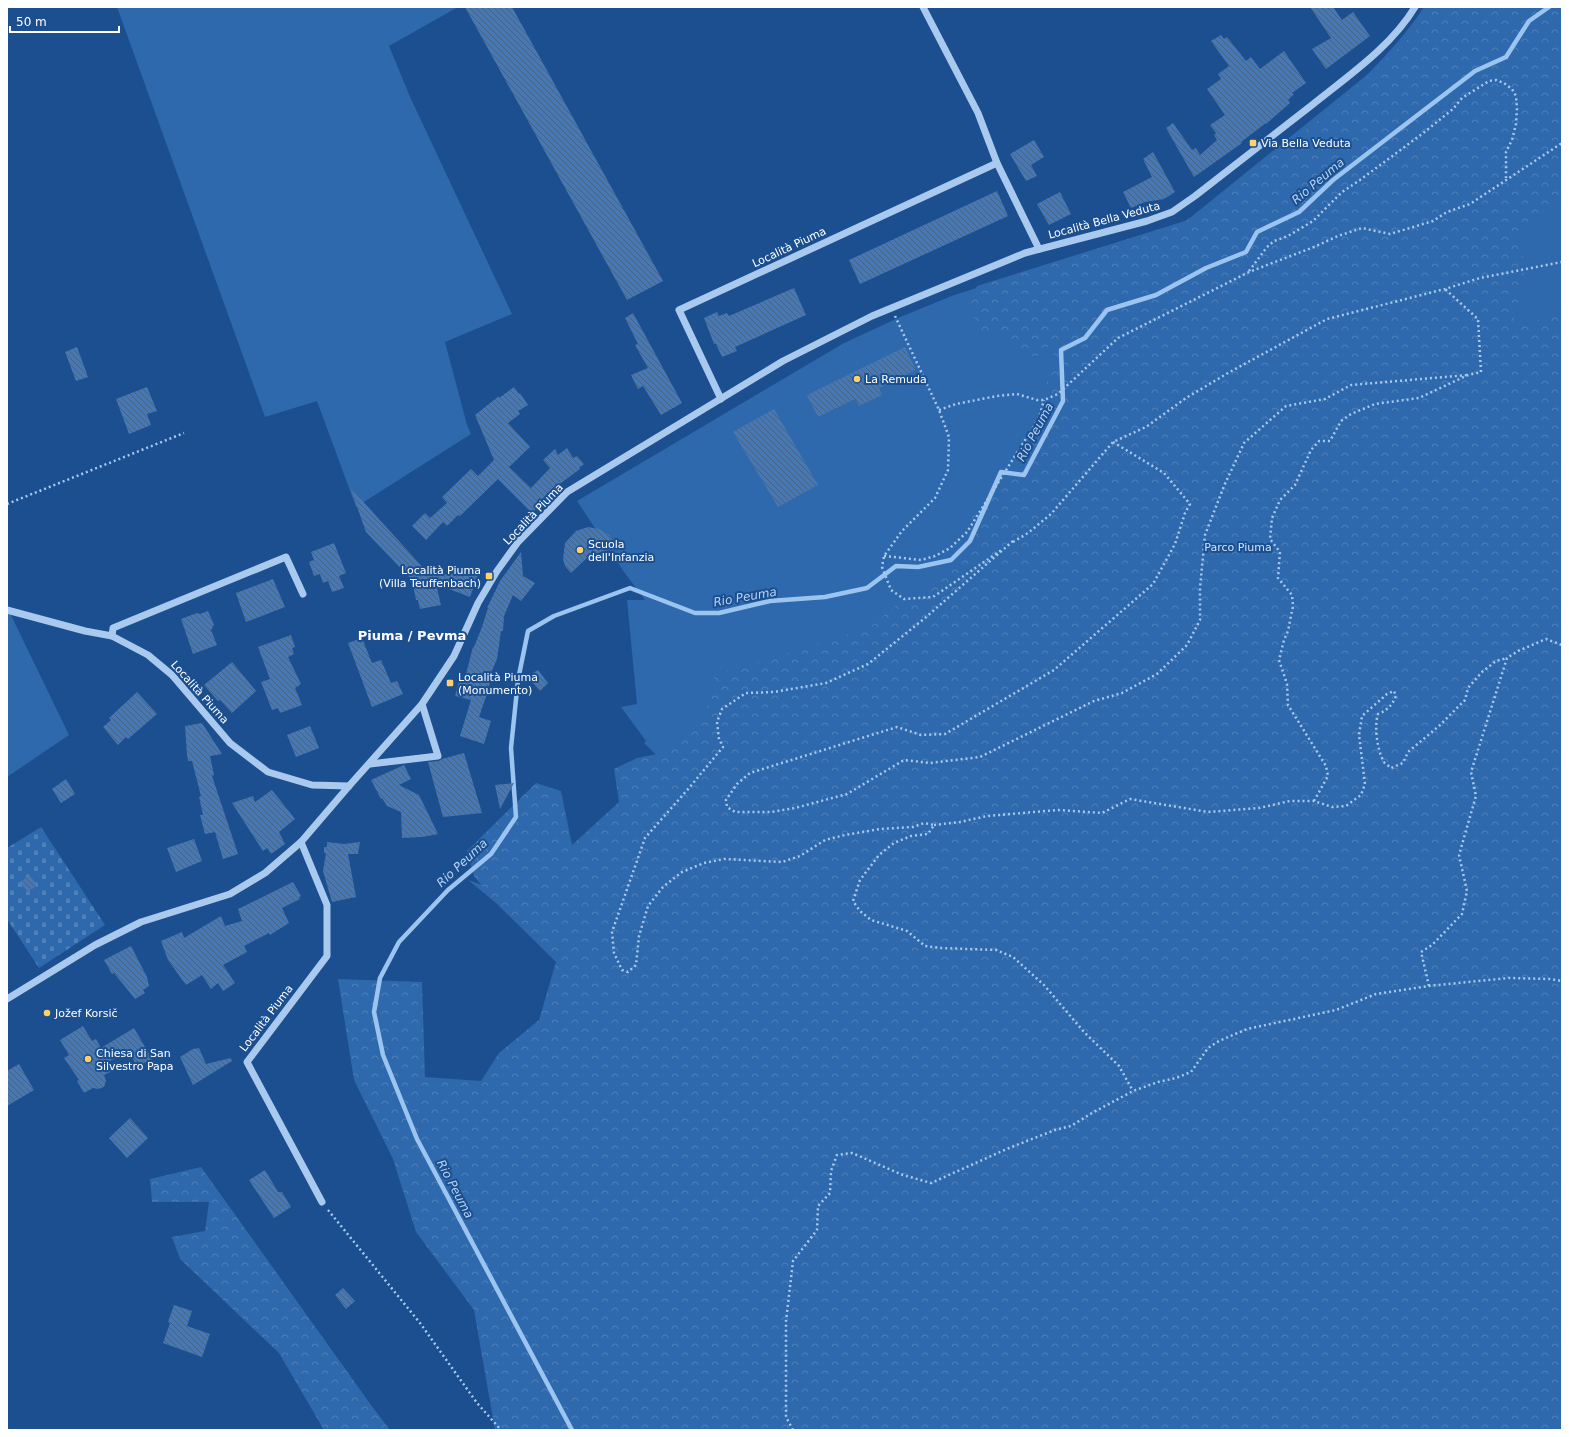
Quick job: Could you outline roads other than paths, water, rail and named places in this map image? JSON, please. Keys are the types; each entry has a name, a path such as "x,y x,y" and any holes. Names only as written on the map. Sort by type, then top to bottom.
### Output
{"street":[{"name":"Località Bella Veduta","path":"923,7 978,113 997,163 1039,249 1147,221 1172,212 1195,196 1331,90 1375,53 1395,34 1415,7"},
{"name":"Località Piuma","path":"721,399 679,310 997,163"},
{"name":"Località Piuma","path":"7,999 95,945 140,922 230,894 265,873 301,842 422,704 454,656 478,603 497,572 518,542 568,492 783,362 872,316 922,294 1025,253 1039,249"},
{"path":"112,636 114,628 286,557 303,594"},
{"name":"Località Piuma","path":"7,610 85,631 112,636 148,655 172,675 230,743 268,772 312,785 349,786"},
{"path":"370,764 438,756 422,704"},
{"name":"Località Piuma","path":"301,842 327,905 327,956 247,1062 322,1202"}],"waterway":[{"name":"Rio Peuma","path":"572,1430 417,1139 383,1055 374,1012 380,978 399,942 448,890 491,854 516,817 511,748 518,680 528,631 554,616 630,588 695,613 719,613 770,601 825,597 867,588 896,566 918,567 951,560 970,541 1001,472 1024,475 1063,401 1061,350 1085,338 1107,310 1156,295 1206,268 1246,252 1257,232 1299,212 1333,180 1475,71 1506,57 1529,21 1549,7"}],"place":[{"name":"Via Bella Veduta","path":"1253,143"},
{"name":"La Remuda","path":"857,379"},
{"name":"Scuola dell'Infanzia","path":"580,550"},
{"name":"Località Piuma (Villa Teuffenbach)","path":"489,576"},
{"name":"Località Piuma (Monumento)","path":"450,683"},
{"name":"Jožef Korsič","path":"47,1013"},
{"name":"Chiesa di San Silvestro Papa","path":"88,1059"}],"district":[{"name":"Piuma / Pevma","path":"412,635"}],"park label":[{"name":"Parco Piuma","path":"1238,547"}]}
